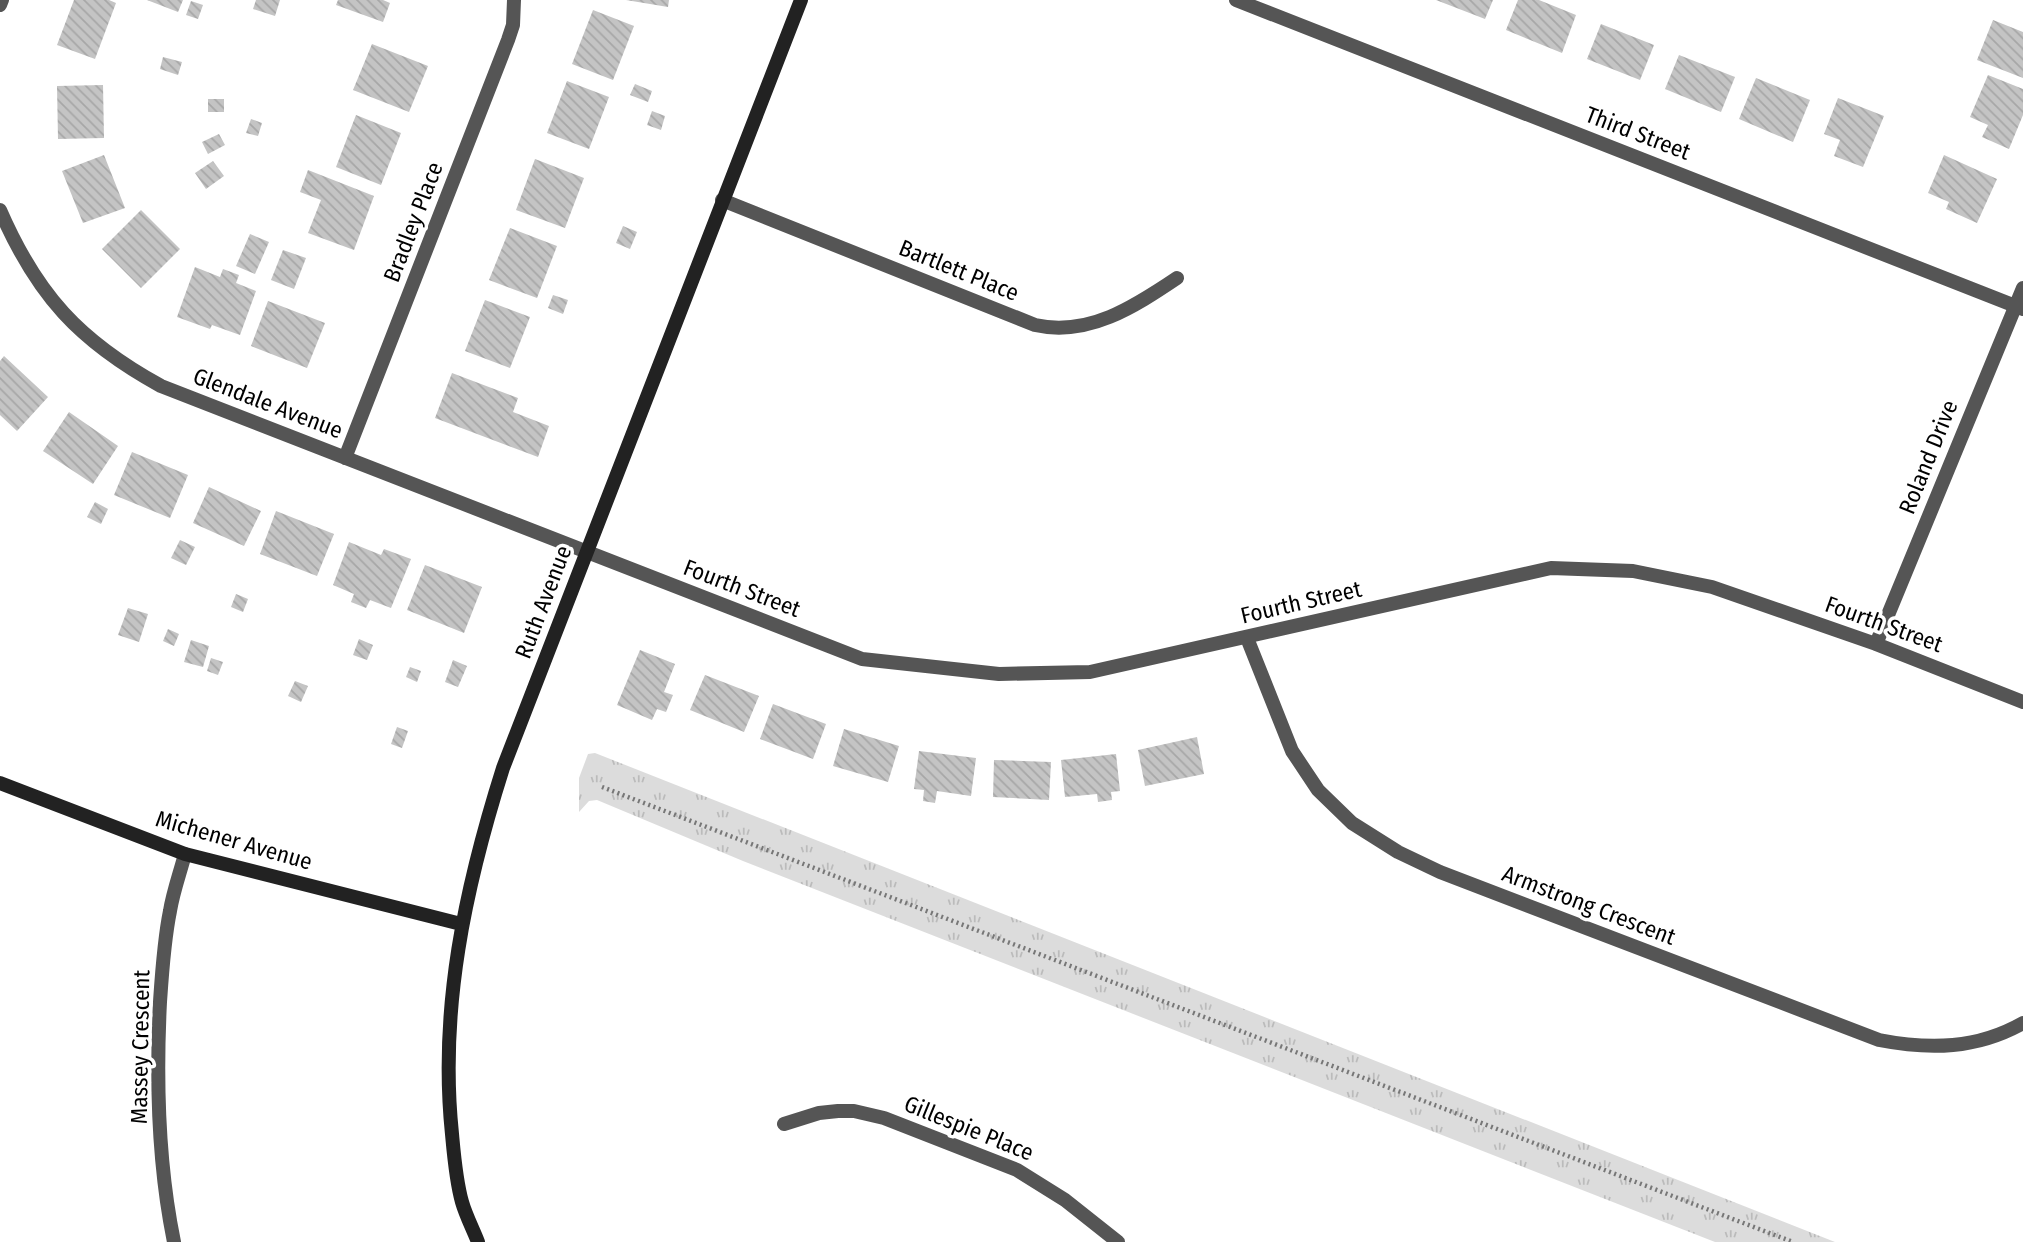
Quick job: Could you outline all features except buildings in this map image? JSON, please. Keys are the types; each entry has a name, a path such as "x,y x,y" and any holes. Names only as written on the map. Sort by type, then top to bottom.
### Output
{"main road":[{"name":"Ruth Avenue","path":"478,1242 462,1201 450,1114 448,1068 450,1017 461,924 486,824 503,768 801,0"},
{"name":"Michener Avenue","path":"0,783 185,854 461,924"}],"street":[{"path":"0,5 2,0"},
{"name":"Bradley Place","path":"345,458 508,40 513,25 514,0"},
{"name":"Third Street","path":"1236,0 2019,307"},
{"name":"Bartlett Place","path":"722,200 1035,325 1052,328 1093,324 1148,298 1177,278"},
{"name":"Glendale Avenue","path":"0,209 24,259 54,304 92,342 161,386 587,552"},
{"name":"Roland Drive","path":"1876,644 2019,307 2023,288"},
{"name":"Fourth Street","path":"587,552 862,659 999,674 1090,672 1551,568 1633,571 1712,587 1876,644 2023,702"},
{"name":"Armstrong Crescent","path":"1247,638 1292,751 1318,790 1352,823 1398,852 1453,877 1879,1041 1914,1047 1947,1048 2006,1033 2023,1023"},
{"name":"Massey Crescent","path":"174,1242 164,1178 160,1127 159,1026 169,911 185,854"},
{"name":"Gillespie Place","path":"784,1124 819,1113 838,1111 854,1111 884,1118 1017,1170 1065,1200 1118,1242"}],"path":[{"path":"602,787 1793,1242"}],"green space":[{"path":"595,753 1835,1242 1715,1242 743,861 597,800 589,801 579,812 579,778 588,754"}]}
